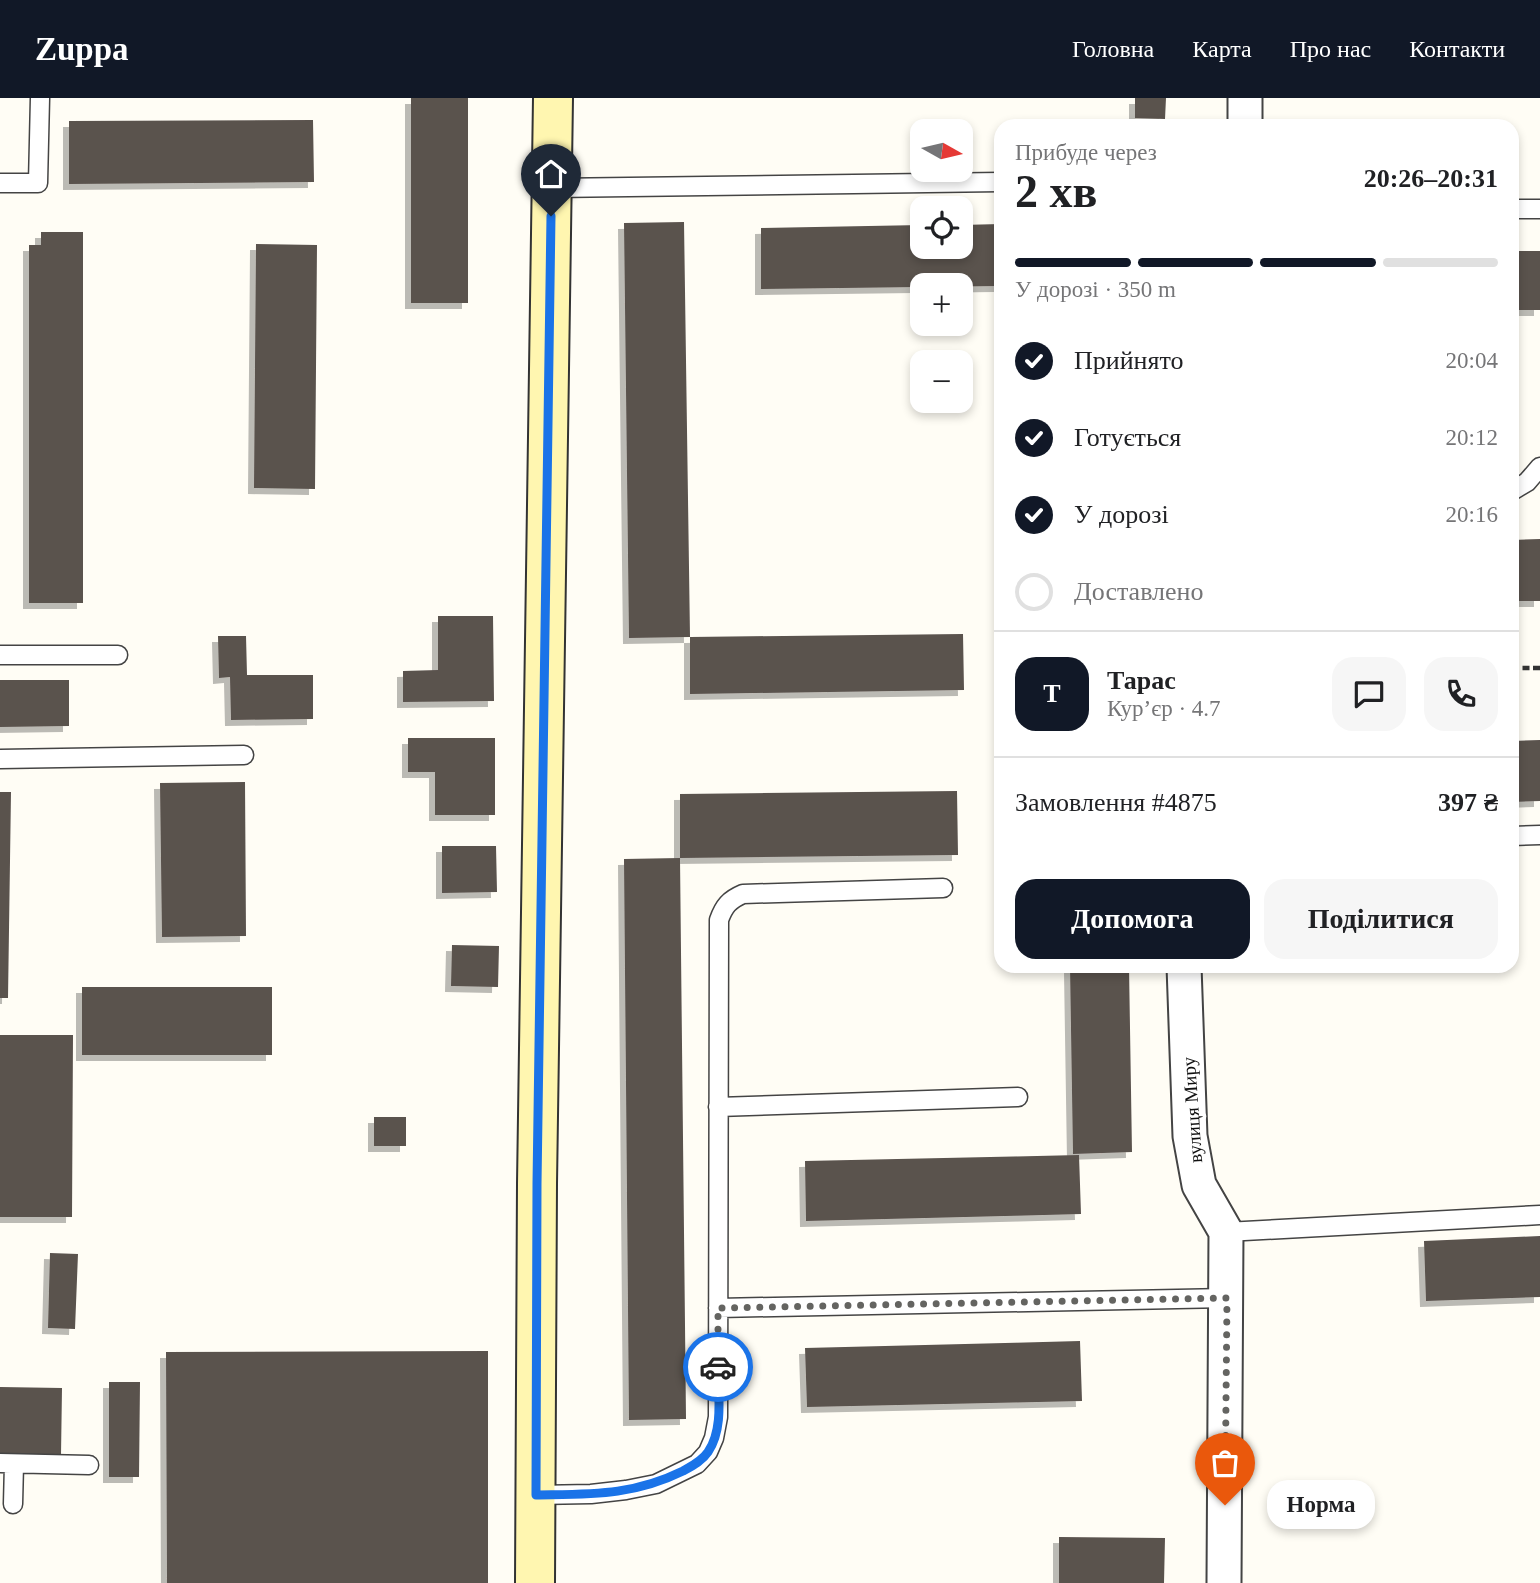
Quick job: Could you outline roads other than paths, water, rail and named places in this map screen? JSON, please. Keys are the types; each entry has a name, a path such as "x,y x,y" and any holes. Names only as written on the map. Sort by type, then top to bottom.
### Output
{"street":[{"path":"536,1583 537,1197 553,98"},
{"path":"1245,98 1245,119"},
{"name":"вулиця Миру","path":"1184,973 1190,1136 1199,1185 1226,1232 1224,1583"}],"lane":[{"path":"0,183 38,183 40,98"},
{"path":"552,188 994,182"},
{"path":"1519,209 1540,209"},
{"path":"1519,487 1540,467"},
{"path":"0,655 118,655"},
{"path":"0,759 244,755"},
{"path":"1519,836 1540,835"},
{"path":"536,1495 591,1494 656,1484 697,1464 708,1452 714,1438 718,1417 719,920 723,908 730,900 743,894 943,888"},
{"path":"718,1107 1018,1097"},
{"path":"1226,1232 1540,1215"},
{"path":"718,1308 1227,1298"},
{"path":"13,1504 7,1463 89,1465"}],"place":[{"name":"Норма","path":"1225,1505"}]}
